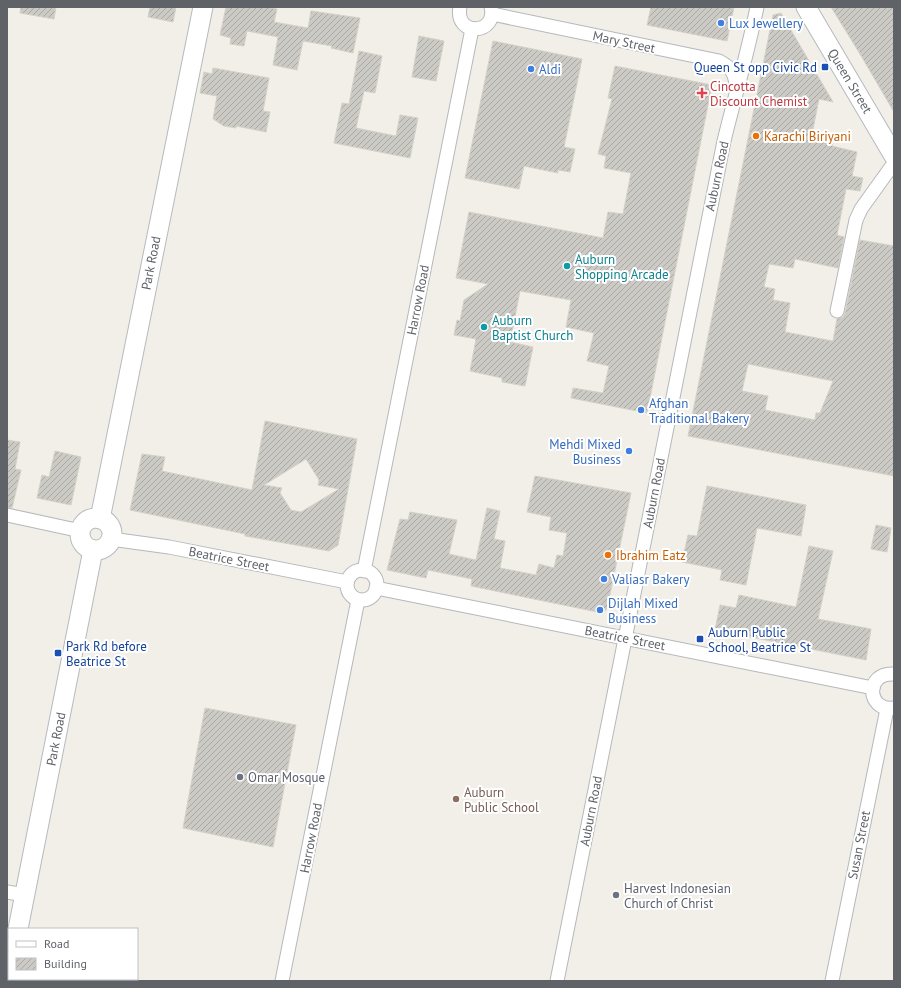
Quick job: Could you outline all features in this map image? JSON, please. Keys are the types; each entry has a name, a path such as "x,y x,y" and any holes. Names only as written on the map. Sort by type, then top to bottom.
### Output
{"street":[{"name":"Park Road","path":"100,519 203,7"},
{"path":"458,7 462,21 466,26 472,29 485,26 490,21 492,11"},
{"name":"Auburn Road","path":"557,981 724,141 736,91 743,71 757,7"},
{"name":"Queen Street","path":"806,7 894,156"},
{"name":"Mary Street","path":"492,11 719,61 729,66 736,78 736,91"},
{"name":"Harrow Road","path":"364,571 472,29"},
{"path":"837,311 856,220 861,209 894,163"},
{"path":"7,515 81,531"},
{"path":"95,518 100,519 109,524 111,529 111,539 106,547 93,550 85,545 82,540 81,531 86,522 95,518"},
{"name":"Beatrice Street","path":"111,539 169,547 347,582"},
{"name":"Park Road","path":"18,928 16,894 93,550"},
{"path":"364,571 373,575 377,584 372,597 358,600 350,595 346,587 347,582 355,572 364,571"},
{"name":"Beatrice Street","path":"376,588 873,688"},
{"name":"Harrow Road","path":"282,981 358,600"},
{"path":"890,708 877,703 872,694 874,683 882,675 894,673"},
{"name":"Susan Street","path":"832,981 890,708"}],"building":[{"path":"21,7 56,7 54,19 20,13"},
{"path":"150,7 176,7 173,22 148,17"},
{"path":"226,7 266,7 277,9 274,22 308,28 311,11 360,18 353,53 331,48 332,46 303,41 297,70 273,65 278,37 247,31 244,46 230,44 231,38 220,35"},
{"path":"651,7 734,7 727,41 647,25"},
{"path":"831,7 894,7 894,112 860,54"},
{"path":"781,13 833,102 819,99 811,139 833,143 832,146 857,152 852,176 863,178 860,191 846,189 837,235 844,237 838,268 795,259 793,268 769,264 764,287 775,289 773,300 790,303 785,332 833,341 837,319 843,317 845,313 860,240 894,246 894,476 688,436 773,15","holes":["748,364 833,381 820,413 816,413 815,420 765,410 768,396 742,391"]},
{"path":"419,36 444,41 436,81 412,77"},
{"path":"493,41 582,59 564,147 575,149 570,172 558,170 558,173 524,166 519,189 465,178"},
{"path":"359,51 382,56 375,93 364,91 356,128 396,136 400,115 418,118 410,158 334,143 342,103 349,104"},
{"path":"615,66 712,85 647,413 571,398 573,388 603,393 609,366 587,361 594,333 566,327 571,300 520,291 510,342 533,347 525,386 502,382 502,378 470,371 476,339 454,335 457,320 460,321 464,300 488,284 456,278 469,212 603,238 608,212 623,214 631,173 604,168 606,156 598,154 612,99 608,98"},
{"path":"213,68 269,78 263,111 270,112 266,132 236,126 236,128 224,126 213,119 217,96 200,93 204,72 212,74"},
{"path":"265,421 357,439 338,545 329,551 245,536 245,534 130,510 142,454 165,457 162,471 252,490","holes":["306,459 319,480 318,485 339,489 301,512 291,510 280,493 282,488 264,485"]},
{"path":"7,440 20,442 15,469 21,470 12,508 7,507"},
{"path":"55,451 81,457 71,505 37,498 42,475 49,477"},
{"path":"535,476 631,493 607,609 602,613 471,586 472,579 428,570 426,578 387,570 400,519 408,520 410,512 457,520 449,554 476,560 487,508 500,511 494,539 505,541 500,568 536,575 539,564 554,568 557,555 563,556 567,533 549,530 551,517 527,512"},
{"path":"707,486 806,505 801,536 757,528 746,585 720,580 722,570 682,562 688,535 697,536"},
{"path":"876,525 891,528 887,552 871,549"},
{"path":"809,546 833,551 818,619 871,629 866,660 715,630 720,605 736,608 739,595 796,607"},
{"name":"Omar Mosque","path":"205,708 296,725 273,847 183,828"}],"place":[{"name":"Lux Jewellery","path":"721,23"},
{"name":"Queen St opp Civic Rd","path":"825,67"},
{"name":"Aldi","path":"531,69"},
{"name":"Cincotta Discount Chemist","path":"702,93"},
{"name":"Karachi Biriyani","path":"756,136"},
{"name":"Auburn Shopping Arcade","path":"567,266"},
{"name":"Auburn Baptist Church","path":"484,327"},
{"name":"Afghan Traditional Bakery","path":"641,410"},
{"name":"Mehdi Mixed Business","path":"629,451"},
{"name":"Ibrahim Eatz","path":"608,555"},
{"name":"Valiasr Bakery","path":"604,579"},
{"name":"Dijlah Mixed Business","path":"600,610"},
{"name":"Auburn Public School, Beatrice St","path":"700,639"},
{"name":"Park Rd before Beatrice St","path":"58,653"},
{"name":"Omar Mosque","path":"240,777"},
{"name":"Auburn Public School","path":"456,799"},
{"name":"Harvest Indonesian Church of Christ","path":"616,895"}]}
